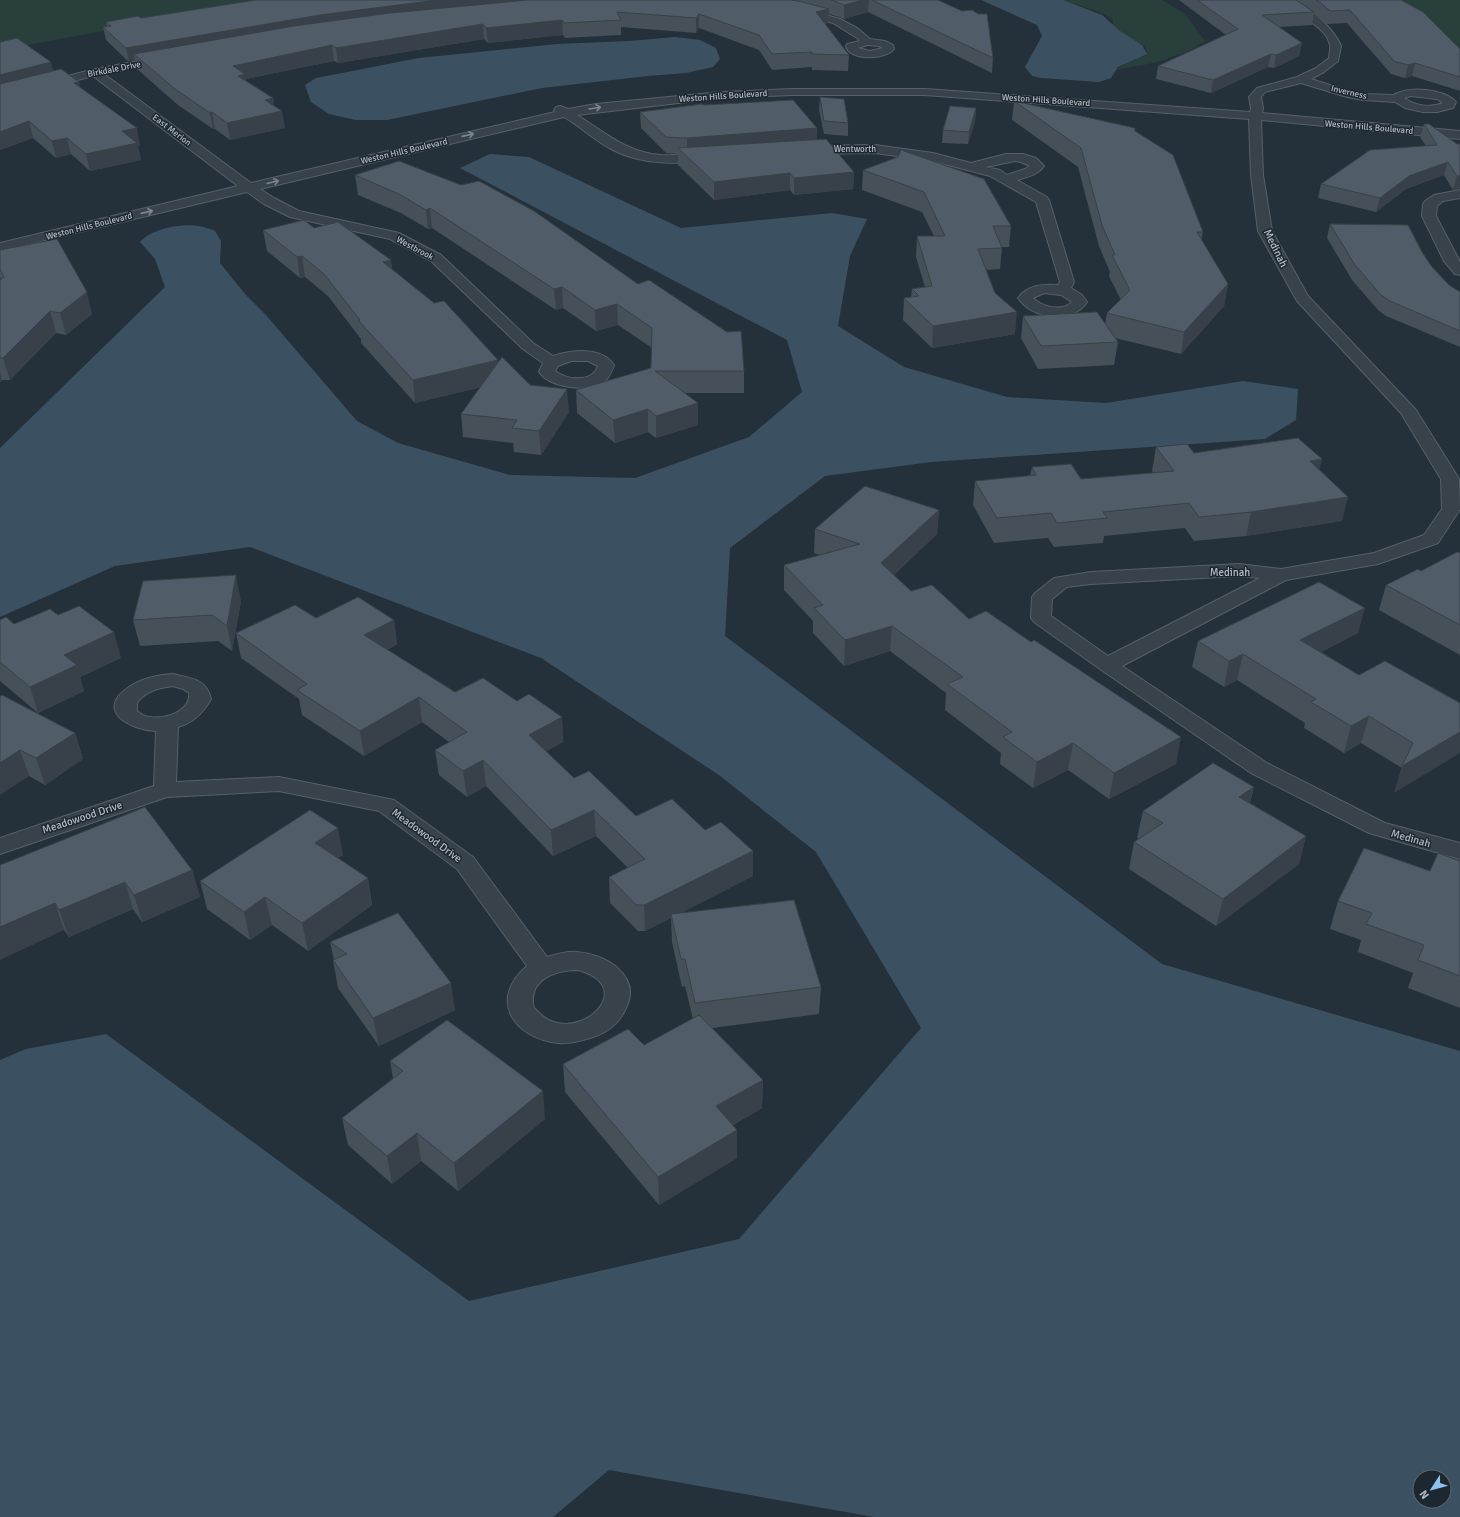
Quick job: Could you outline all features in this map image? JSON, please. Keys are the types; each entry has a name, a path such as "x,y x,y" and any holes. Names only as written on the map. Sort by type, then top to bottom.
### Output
{"street":[{"path":"1256,112 1255,97 1261,90 1301,79 1320,70 1334,59 1336,47 1331,36 1318,23 1285,0"},
{"path":"786,8 832,20 861,34 867,42"},
{"name":"Birkdale Drive","path":"0,97 95,72 176,57"},
{"name":"East Merion","path":"95,72 248,188"},
{"name":"Inverness","path":"1301,79 1347,94 1363,97 1398,99"},
{"name":"Weston Hills Boulevard","path":"220,182 448,128 553,105 613,96 682,89 797,82 865,81 1034,90 1256,112 1460,135"},
{"name":"Weston Hills Boulevard","path":"0,247 567,113 596,108 721,95 850,91 925,92 1460,125"},
{"path":"553,105 618,148 650,158 687,160 719,157"},
{"name":"Medinah","path":"1256,112 1257,175 1265,231 1302,298 1408,410 1450,479 1451,509 1430,540 1378,558 1281,575 1239,570 1091,578 1061,582 1042,597 1041,618 1107,665 1259,768 1377,828 1460,851"},
{"name":"Wentworth","path":"790,151 875,149 933,157 995,172 1042,200 1067,282 1063,290"},
{"path":"972,167 1001,158 1020,157 1033,161 1038,166 1030,172 1006,179"},
{"name":"Westbrook","path":"248,188 269,201 295,214 394,236 436,258 528,346 552,362"},
{"path":"1460,194 1439,198 1434,201 1430,204 1429,216 1451,261 1460,271"},
{"path":"1107,665 1281,575"},
{"path":"165,790 167,723"},
{"name":"Meadowood Drive","path":"0,846 165,790 279,784 386,805 465,863 542,968"}],"green space":[{"path":"0,0 306,0 147,23 0,50"},
{"path":"1062,0 1162,0 1185,14 1205,41 1189,51 1154,63 1115,70 1147,52 1144,45 1113,32 1113,19 1100,12"},
{"path":"1397,0 1460,0 1460,59"}],"water":[{"path":"981,0 1063,0 1102,15 1120,31 1142,45 1147,54 1118,67 1111,78 1099,82 1032,76 1025,67 1042,36 1037,25"},
{"path":"675,37 700,40 716,48 720,59 713,67 686,73 542,88 387,120 356,120 329,114 311,102 305,85 316,78 419,58 557,44 629,41"},
{"path":"490,154 529,157 681,228 832,213 867,219 850,256 838,326 904,367 1007,397 1106,403 1243,381 1298,389 1296,420 1265,439 931,462 825,476 730,548 725,636 1162,964 1460,1051 1460,1517 874,1517 609,1470 553,1517 0,1517 0,1060 26,1049 106,1034 469,1301 739,1239 921,1028 816,852 719,775 541,658 250,547 115,566 0,617 0,448 165,287 155,259 140,242 145,237 153,233 170,227 188,225 203,227 215,231 221,241 220,263 245,294 265,314 357,421 398,443 510,475 635,478 749,437 802,392 787,340 460,168"}],"building":[{"path":"256,0 437,0 320,15 126,48 103,27 111,26 106,22 138,16 141,18"},
{"path":"528,0 798,1 829,9 816,12 849,55 812,54 812,52 772,54 759,35 699,14 696,18 617,12 621,20 564,23 562,20 486,28 483,24 336,48 332,45 233,66 245,74 238,76 273,98 265,100 282,111 227,123 175,89 134,54 294,26 390,13"},
{"path":"831,0 863,0 844,5"},
{"path":"872,0 938,0 962,11 972,10 978,14 987,14 993,58"},
{"path":"1197,0 1296,0 1314,12 1262,15 1302,43 1276,55 1271,54 1213,80 1158,66 1238,29"},
{"path":"1316,0 1401,0 1423,12 1460,49 1460,77 1415,63 1408,65 1394,61 1350,10 1330,11"},
{"path":"17,38 51,62 0,75 0,42"},
{"path":"61,69 79,82 74,83 137,128 122,131 137,143 86,154 67,138 52,141 29,121 0,132 0,84"},
{"path":"820,97 844,99 848,123 824,121"},
{"path":"793,100 817,128 687,138 666,137 640,112 702,104"},
{"path":"1014,101 1135,128 1135,131 1173,155 1203,232 1197,232 1228,284 1184,332 1107,313 1130,290 1112,255 1115,255 1102,225 1081,148"},
{"path":"950,106 976,108 969,132 943,130"},
{"path":"1424,124 1429,124 1457,144 1460,144 1460,176 1457,176 1448,162 1409,176 1380,198 1321,184 1370,150 1437,145"},
{"path":"826,139 854,172 794,178 790,173 714,182 678,148"},
{"path":"901,150 984,179 1011,226 993,226 1002,248 978,249 995,293 1017,312 933,326 904,298 919,296 912,289 932,286 917,236 945,236 924,192 863,170 898,157"},
{"path":"399,161 461,185 479,181 534,211 638,284 649,280 727,332 741,331 744,371 655,371 698,403 656,416 648,409 613,420 576,390 651,368 652,328 617,304 595,310 562,287 554,289 430,208 426,210 399,194 355,175"},
{"path":"304,220 314,228 338,222 391,260 383,262 434,303 444,301 498,360 413,380 358,320 360,320 324,274 302,256 297,257 263,230"},
{"path":"1330,224 1408,225 1422,252 1432,267 1449,285 1460,292 1460,331 1390,301 1381,295 1355,265"},
{"path":"57,239 87,292 60,313 50,311 3,358 0,358 0,280 4,277 0,269 0,250"},
{"path":"1097,312 1118,342 1041,346 1023,316"},
{"path":"502,357 530,385 567,389 539,431 512,428 517,420 461,414"},
{"path":"1298,438 1322,459 1310,461 1348,497 1251,512 1199,517 1189,503 1103,512 1107,518 1057,523 1051,513 997,518 975,481 1036,475 1032,467 1071,464 1081,479 1174,471 1156,447 1187,444 1194,453"},
{"path":"865,486 939,510 881,563 911,591 932,585 969,619 986,611 1031,642 1034,640 1181,737 1114,773 1073,743 1037,762 1003,737 1012,732 947,684 963,677 892,626 845,640 814,608 823,605 784,565 860,544 815,529"},
{"path":"1457,552 1460,553 1460,625 1386,585 1418,569 1421,571"},
{"path":"236,575 227,626 212,615 133,620 143,581"},
{"path":"1319,582 1365,608 1300,640 1359,675 1385,661 1460,703 1460,732 1402,766 1413,743 1369,716 1351,726 1311,702 1316,699 1243,654 1229,661 1198,641"},
{"path":"358,597 394,620 364,635 455,692 483,678 517,701 529,694 562,717 529,735 574,778 589,771 636,816 672,799 705,830 721,822 753,851 644,905 636,905 609,877 645,859 594,810 551,830 483,760 463,771 435,750 467,732 419,697 360,731 297,690 307,684 236,633 295,605 316,618"},
{"path":"79,606 114,632 64,655 77,665 30,687 0,662 0,620 6,617 14,624 50,609 58,615"},
{"path":"2,695 75,733 36,758 20,750 0,763 0,696"},
{"path":"1213,763 1254,787 1239,797 1306,836 1223,899 1134,842 1163,823 1143,811"},
{"path":"145,807 192,870 134,895 125,882 59,910 55,903 0,927 0,865"},
{"path":"310,810 338,828 315,843 368,878 302,923 265,897 244,912 200,881"},
{"path":"1364,848 1430,871 1438,853 1460,861 1460,976 1418,960 1424,945 1366,924 1372,913 1338,901"},
{"path":"794,900 821,987 695,1003 685,959 681,959 671,914"},
{"path":"398,913 451,983 373,1018 333,960 347,954 330,942"},
{"path":"699,1015 763,1080 716,1106 737,1130 658,1177 563,1064 628,1029 644,1045"},
{"path":"447,1020 543,1091 454,1163 417,1133 387,1156 342,1118 403,1071 390,1061"}]}
